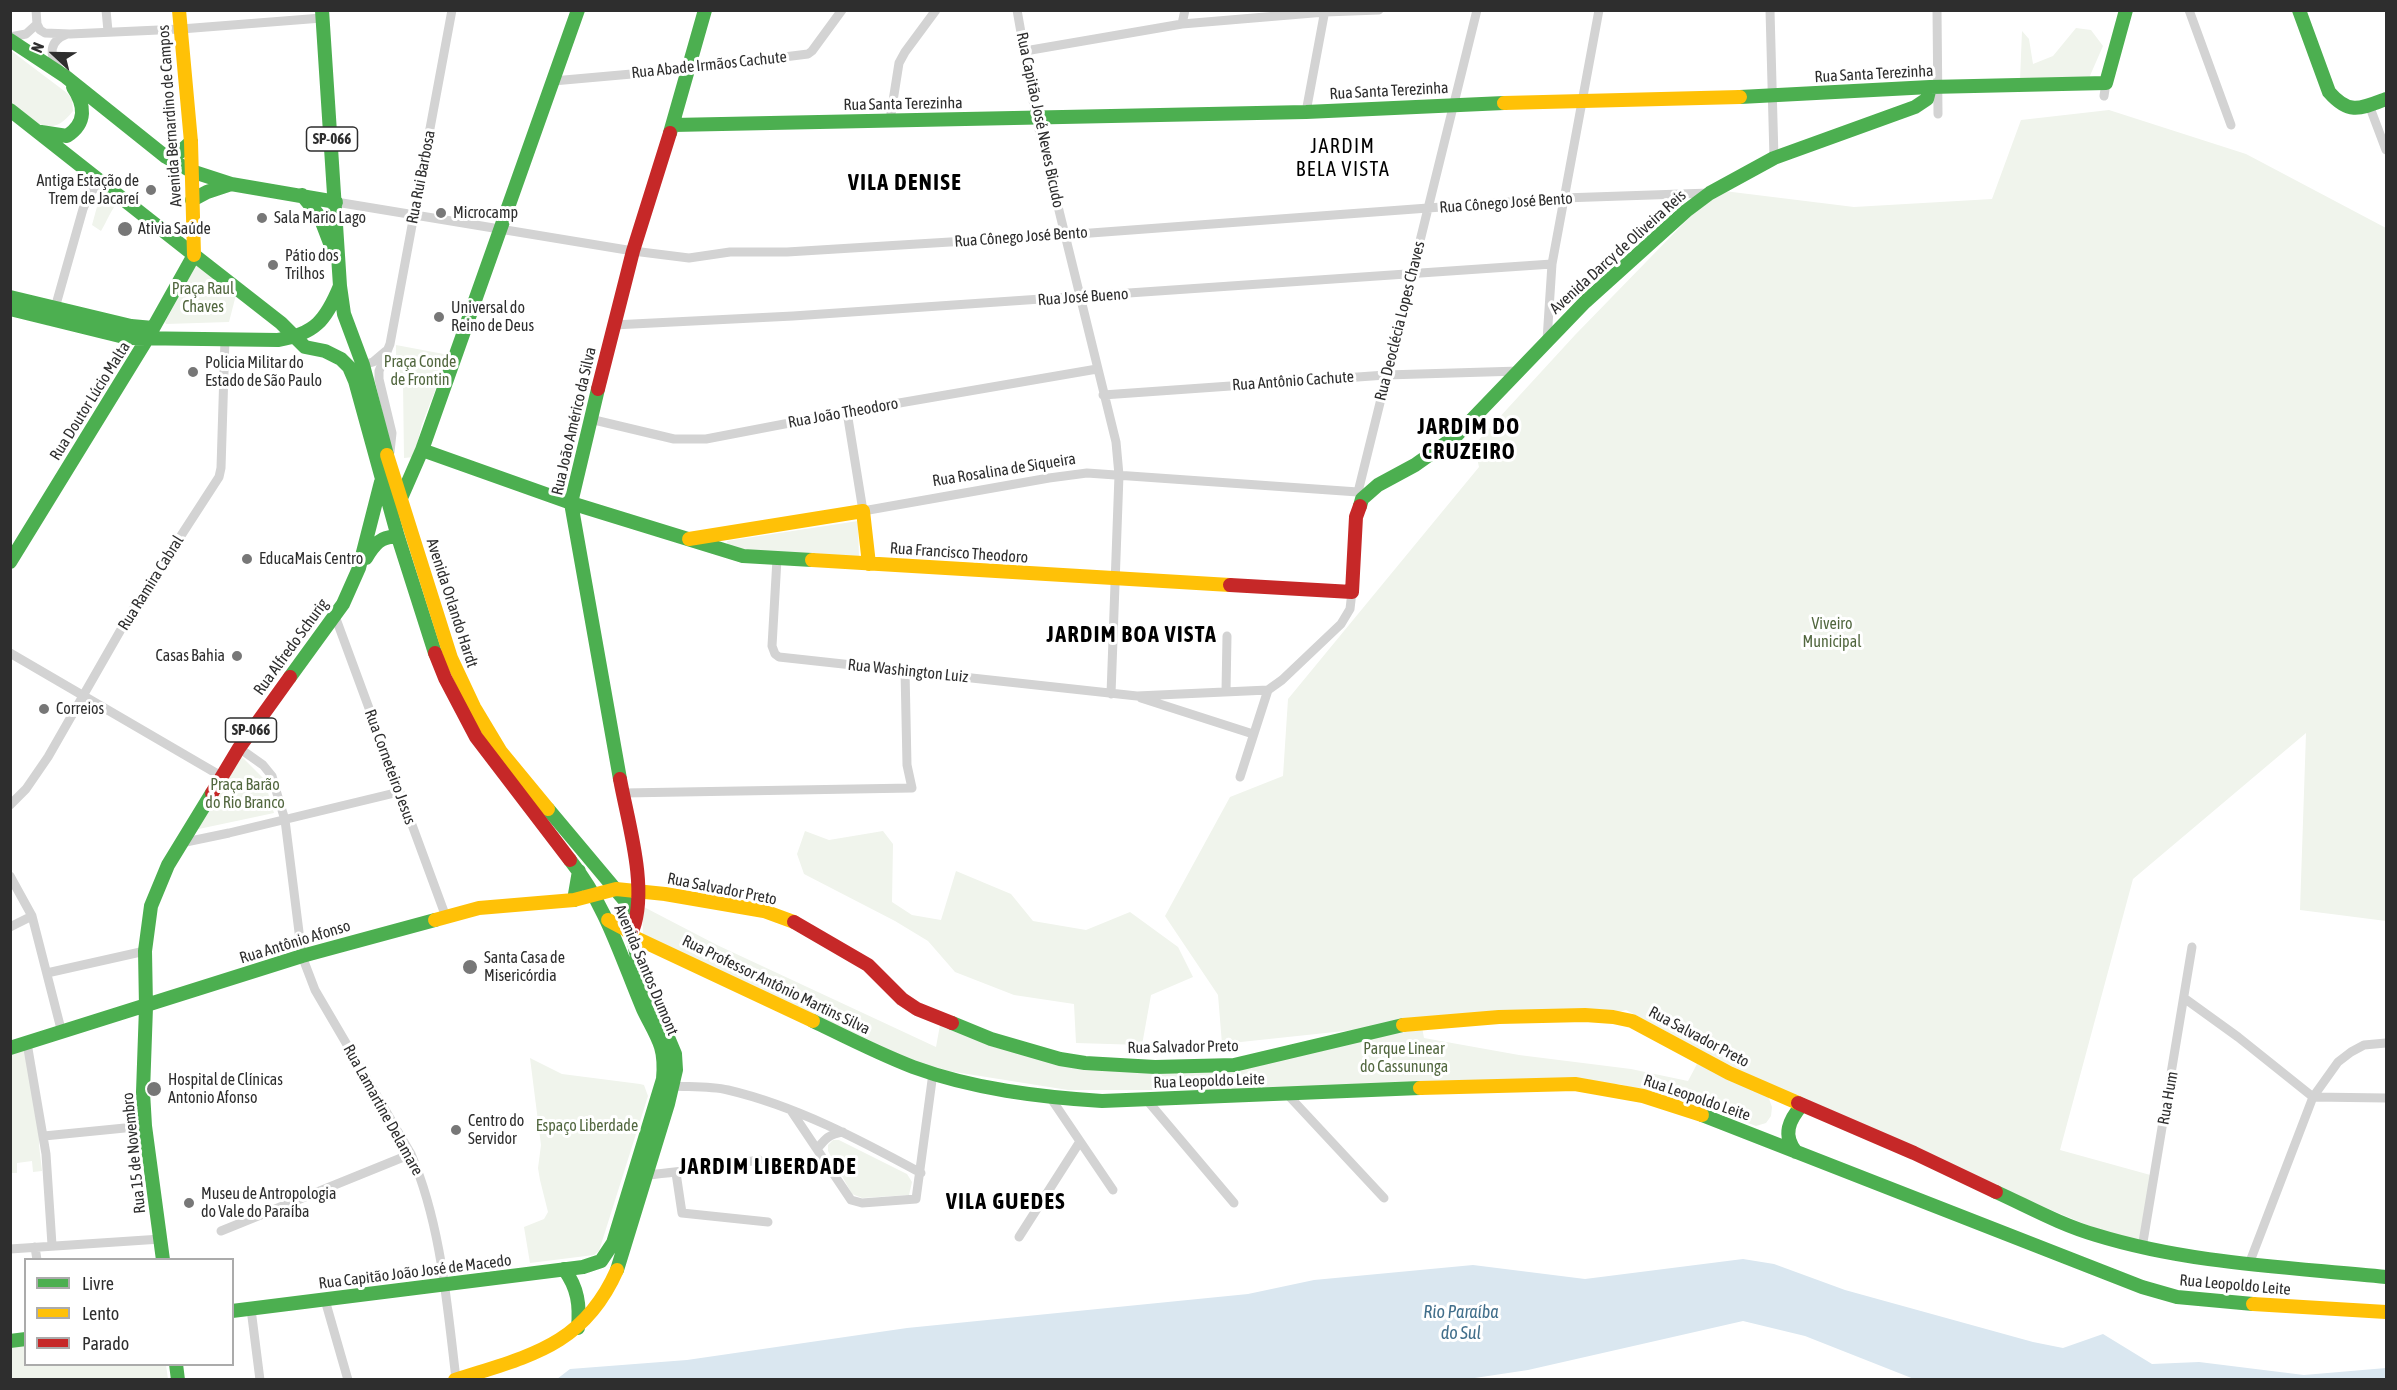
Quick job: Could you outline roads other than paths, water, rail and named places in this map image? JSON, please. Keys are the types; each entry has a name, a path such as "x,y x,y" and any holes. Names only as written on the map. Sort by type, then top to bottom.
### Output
{"main road":[{"name":"Avenida Bernardino de Campos","path":"179,10 191,142 194,255"},
{"path":"392,516 402,499 422,450 578,10"},
{"name":"Rua João Américo da Silva","path":"633,933 638,915 640,891 571,503 633,251 673,125 705,10"},
{"name":"Rua Santa Terezinha","path":"673,125 1306,112 1453,104 1772,96 1935,87 2105,90 2126,10"},
{"path":"2299,10 2329,92 2338,104 2347,109 2357,110 2386,99"},
{"name":"SP-066","path":"322,14 336,202 338,268"},
{"path":"10,39 66,77 166,157 192,171 231,184 336,202"},
{"path":"36,130 68,136 80,126 83,119 83,104 66,77"},
{"name":"Avenida Darcy de Oliveira Reis","path":"1360,496 1415,465 1456,436 1520,371 1546,340 1640,252 1710,193 1774,158 1915,107 1927,99 1935,87"},
{"path":"11,114 36,130 296,338"},
{"path":"166,157 186,149 191,142"},
{"path":"192,200 231,184"},
{"path":"302,195 320,217 338,268"},
{"name":"Rua Doutor Lúcio Malta","path":"10,562 152,330 194,255"},
{"name":"Avenida Orlando Hardt","path":"338,268 348,328 363,365 389,463 457,675 478,716 501,752 626,902 633,933"},
{"path":"10,297 152,330 181,340 278,340 296,338 311,332 332,308 340,286"},
{"path":"10,309 128,338 152,330 181,340"},
{"name":"Avenida Orlando Hardt","path":"296,338 305,346 334,354 349,367 355,381 398,537 432,644 462,713 492,760 596,896"},
{"name":"Rua Francisco Theodoro","path":"422,450 571,503 743,556 1352,592"},
{"name":"Rua Alfredo Schurig","path":"146,1007 145,951 151,906 168,865 239,748 335,616 359,568 382,479 389,463"},
{"path":"1352,592 1356,517 1360,496"},
{"path":"863,511 869,564"},
{"name":"Rua Rosalina de Siqueira","path":"687,540 863,511"},
{"path":"359,568 375,543 382,537 390,535 398,537"},
{"path":"574,900 579,871"},
{"name":"Rua Salvador Preto","path":"596,896 616,890 640,891 764,912 801,924 868,965 902,999 917,1009 991,1039 1060,1059 1155,1067 1234,1065 1393,1026 1414,1023 1499,1017 1604,1016 1632,1021 1701,1059 1796,1103 1914,1153 2064,1224 2142,1248 2249,1264 2386,1277"},
{"name":"Rua Antônio Afonso","path":"10,1048 302,956 479,908 596,896"},
{"name":"Avenida Santos Dumont","path":"596,896 661,1046 664,1062 656,1104 613,1243 601,1261"},
{"name":"Rua Professor Antônio Martins Silva","path":"608,920 893,1059 933,1073"},
{"name":"Avenida Santos Dumont","path":"456,1379 535,1354 557,1343 578,1328 612,1282 620,1264 676,1070 675,1054 668,1031 639,968 633,933"},
{"name":"Rua 15 de Novembro","path":"146,1007 143,1092 145,1126 163,1258"},
{"name":"Rua Leopoldo Leite","path":"933,1073 1050,1097 1102,1101 1510,1084 1575,1084 1650,1097 1778,1141 1789,1145 1797,1153 2092,1269 2177,1298 2211,1302 2386,1311"},
{"path":"1778,1141 1794,1115 1796,1103"},
{"name":"Rua Capitão João José de Macedo","path":"234,1311 445,1286 583,1267 601,1261"},
{"path":"564,1269 578,1292 578,1328"}],"street":[{"path":"36,10 40,30 45,33 70,34 181,29 322,14"},
{"path":"106,10 108,31"},
{"name":"Rua Rui Barbosa","path":"390,344 452,10"},
{"name":"Rua Abade Irmãos Cachute","path":"553,81 688,69 810,54 842,10"},
{"path":"890,120 899,63 936,10"},
{"name":"Rua Capitão José Neves Bicudo","path":"1017,10 1036,117 1116,442 1119,475 1111,694"},
{"path":"1182,24 1185,10"},
{"path":"1025,51 1182,24 1325,11 1379,10"},
{"name":"Rua Deoclécia Lopes Chaves","path":"1360,496 1386,375 1477,10"},
{"path":"1546,340 1552,264 1599,10"},
{"path":"1770,10 1774,158"},
{"path":"1937,10 1935,87 1938,114"},
{"path":"2188,10 2231,125"},
{"path":"1306,112 1325,11"},
{"path":"10,39 26,34 37,24"},
{"path":"66,77 54,62 52,48 54,41 70,34"},
{"path":"2369,105 2386,150"},
{"path":"55,308 83,209 89,195 100,181"},
{"name":"Rua Cônego José Bento","path":"336,202 688,258 730,252 788,252 1064,235 1563,198 1710,193"},
{"name":"Rua José Bueno","path":"613,325 1080,298 1552,264"},
{"name":"Rua Ramira Cabral","path":"10,805 37,775 127,619 220,472 225,339"},
{"path":"363,365 373,362 390,344"},
{"path":"389,463 392,433 379,379 379,370 390,344"},
{"name":"Rua João Theodoro","path":"590,419 690,440 1097,369"},
{"name":"Rua Antônio Cachute","path":"1103,395 1386,375 1520,371"},
{"path":"847,412 863,511"},
{"name":"Rua Rosalina de Siqueira","path":"863,511 1068,475 1119,475 1360,496"},
{"name":"Rua Washington Luiz","path":"777,559 772,646 775,654 784,658 1137,696 1268,690"},
{"path":"1240,777 1268,690 1282,680 1341,624 1350,609 1352,592"},
{"name":"Rua Corneteiro Jesus","path":"335,616 446,917"},
{"path":"1226,691 1227,636"},
{"path":"10,653 221,776"},
{"path":"624,793 912,788 907,765 905,670"},
{"name":"Rua Washington Luiz","path":"1137,696 1253,734"},
{"path":"239,748 263,765 272,776 285,820"},
{"path":"181,843 399,792"},
{"name":"Rua Lamartine Delamare","path":"285,820 302,956 315,990 411,1154 421,1178 445,1286 456,1379"},
{"path":"10,876 32,916 62,1033"},
{"path":"10,927 32,916"},
{"name":"Rua Hum","path":"2142,1248 2192,947"},
{"path":"47,973 145,951"},
{"path":"2184,998 2238,1037 2313,1097 2386,1098"},
{"path":"27,1043 44,1136 52,1245"},
{"path":"2249,1264 2313,1097 2338,1062 2351,1052 2364,1045 2386,1043"},
{"path":"792,1112 844,1193 851,1200 862,1203 916,1199 933,1073"},
{"path":"673,1086 727,1090 792,1112 845,1132 921,1173"},
{"path":"1287,1094 1384,1198"},
{"path":"1050,1097 1113,1190"},
{"path":"1146,1099 1234,1203"},
{"path":"44,1136 145,1126"},
{"path":"817,1149 825,1138 834,1133 845,1132"},
{"path":"1020,1237 1079,1143"},
{"path":"221,1231 411,1154"},
{"path":"647,1175 676,1173 702,1167 759,1160"},
{"path":"676,1173 682,1213 768,1222"},
{"path":"10,1249 161,1239"},
{"path":"35,1246 37,1258"},
{"path":"325,1300 348,1380"},
{"path":"251,1309 260,1380"}],"water":[{"name":"Rio Paraíba do Sul","path":"1743,1259 1774,1264 1845,1290 2033,1342 2063,1348 2103,1334 2152,1364 2199,1362 2304,1375 2386,1368 2386,1379 1914,1379 1805,1336 1743,1321 1528,1370 1468,1379 557,1379 570,1369 687,1360 907,1328 1248,1294 1314,1280 1473,1265 1585,1279"}],"place":[{"name":"Antiga Estação de Trem de Jacareí","path":"151,190"},
{"name":"Microcamp","path":"441,213"},
{"name":"Sala Mario Lago","path":"262,218"},
{"name":"Ativia Saúde","path":"125,229"},
{"name":"Pátio dos Trilhos","path":"273,265"},
{"name":"Universal do Reino de Deus","path":"439,317"},
{"name":"Policia Militar do Estado de São Paulo","path":"193,372"},
{"name":"EducaMais Centro","path":"247,559"},
{"name":"Casas Bahia","path":"237,656"},
{"name":"Correios","path":"44,709"},
{"name":"Santa Casa de Misericórdia","path":"470,967"},
{"name":"Hospital de Clínicas Antonio Afonso","path":"154,1089"},
{"name":"Centro do Servidor","path":"456,1130"},
{"name":"Museu de Antropologia do Vale do Paraíba","path":"189,1203"}],"district":[{"name":"JARDIM BELA VISTA","path":"1343,158"},
{"name":"VILA DENISE","path":"905,183"},
{"name":"JARDIM DO CRUZEIRO","path":"1469,440"},
{"name":"JARDIM BOA VISTA","path":"1132,635"},
{"name":"JARDIM LIBERDADE","path":"768,1167"},
{"name":"VILA GUEDES","path":"1006,1202"}],"park label":[{"name":"Praça Raul Chaves","path":"203,298"},
{"name":"Praça Conde de Frontin","path":"420,371"},
{"name":"Viveiro Municipal","path":"1832,633"},
{"name":"Praça Barão do Rio Branco","path":"245,794"},
{"name":"Parque Linear do Cassununga","path":"1404,1058"},
{"name":"Espaço Liberdade","path":"587,1126"}]}
